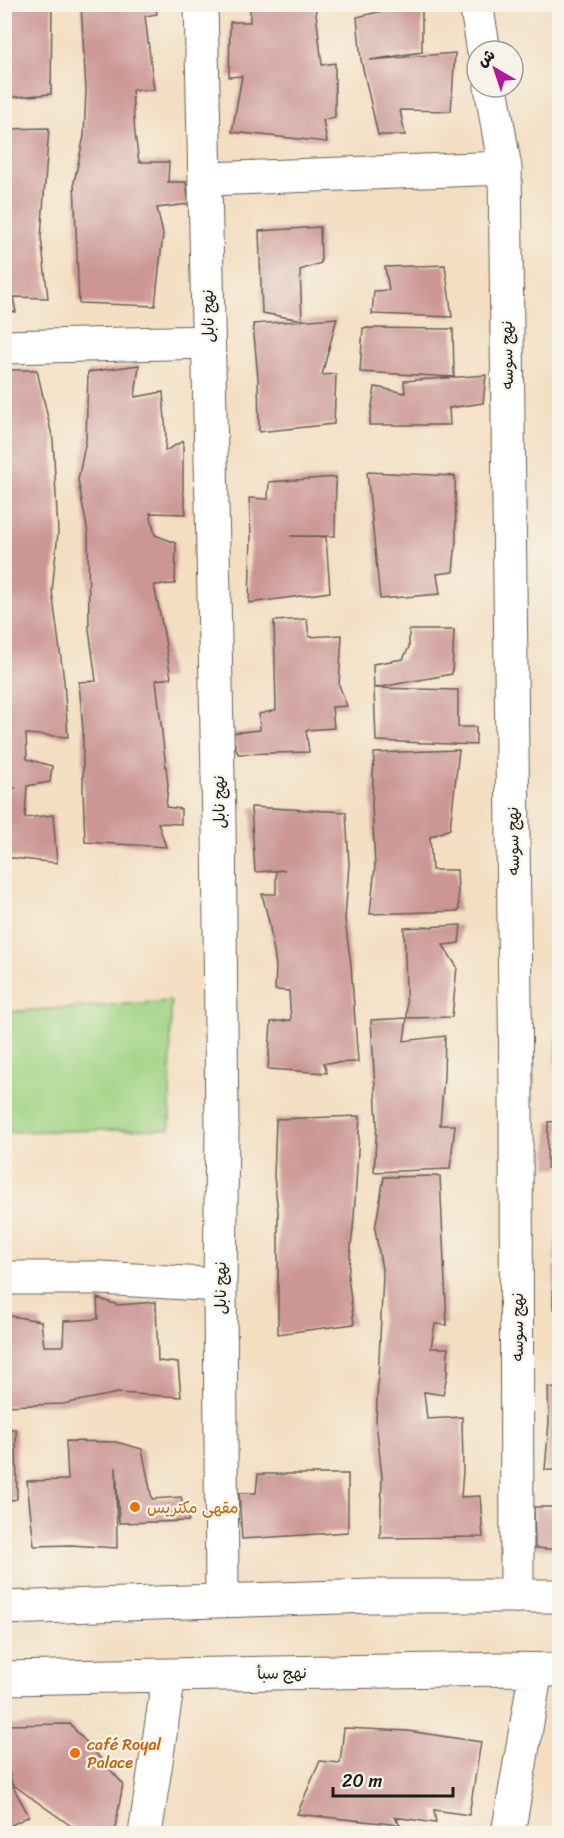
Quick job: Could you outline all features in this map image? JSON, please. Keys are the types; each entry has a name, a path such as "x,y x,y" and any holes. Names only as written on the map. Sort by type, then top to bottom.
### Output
{"street":[{"name":"نهج نابل","path":"201,4 220,846 222,1600"},
{"path":"476,4 482,39"},
{"name":"نهج سوسه","path":"493,99 505,168 516,1084 517,1596"},
{"path":"206,179 505,168"},
{"path":"4,347 208,342"},
{"path":"4,1278 100,1278 220,1285"},
{"path":"4,1608 372,1596 560,1596"},
{"path":"508,1833 548,1670"},
{"name":"نهج سبأ","path":"4,1678 548,1670"},
{"path":"145,1833 169,1675"}],"green space":[{"path":"171,1001 170,1129 5,1132 5,1012"}],"building":[{"path":"4,4 52,4 51,94 4,98"},
{"path":"81,4 155,4 157,14 145,16 154,90 132,90 139,162 169,162 168,182 186,182 189,204 157,208 163,234 155,306 79,303 74,182 84,136 86,90"},
{"path":"250,4 315,4 322,65 335,63 335,117 323,120 327,142 232,132 242,76 229,77 230,22 250,22"},
{"path":"411,4 422,4 422,52 370,60 455,53 451,111 400,110 405,135 378,135 361,60 357,17"},
{"path":"49,128 41,237 48,298 13,297 16,312 4,311 4,129"},
{"path":"320,227 321,263 300,270 302,320 262,313 259,231"},
{"path":"445,265 452,317 372,314 374,291 389,290 385,267"},
{"path":"337,318 322,375 336,374 334,424 259,432 258,378 253,324"},
{"path":"363,328 453,329 454,377 360,372"},
{"path":"139,365 135,397 163,392 165,451 183,441 183,488 186,514 150,513 155,535 176,543 175,584 154,585 171,678 156,680 168,785 166,807 181,809 181,824 158,823 166,847 85,842 83,731 79,682 96,681 89,629 88,533 78,480 86,440 88,372"},
{"path":"4,370 37,370 53,440 58,532 52,591 64,681 68,737 26,734 27,759 52,766 50,782 27,786 25,818 53,815 57,863 4,857 4,790 16,788 4,789"},
{"path":"486,375 483,403 449,408 450,425 369,425 375,387 405,393 404,381"},
{"path":"367,472 455,476 456,540 453,572 437,574 440,594 380,599"},
{"path":"336,477 335,536 290,536 326,537 330,592 249,603 251,536 249,498 268,499 269,482"},
{"path":"307,619 309,637 342,635 339,685 347,706 332,707 334,728 306,730 309,752 238,754 231,733 260,730 259,714 276,710 274,621"},
{"path":"409,630 454,630 452,674 375,688 458,690 458,727 476,727 476,745 376,741 373,664 403,659 409,647"},
{"path":"459,750 450,829 430,837 432,870 457,870 459,911 370,914 375,867 372,804 374,753"},
{"path":"251,807 346,812 349,864 345,920 351,965 358,1062 324,1063 327,1073 268,1069 271,1022 291,1020 289,991 275,990 276,965 262,894 276,894 276,871 285,870 255,872"},
{"path":"461,925 459,943 443,945 457,967 452,1017 407,1018 404,928"},
{"path":"558,1016 560,1016 560,1064 554,1064"},
{"path":"407,1018 404,1041 445,1036 440,1125 455,1125 450,1169 374,1172 377,1123 371,1020"},
{"path":"360,1116 348,1276 354,1324 278,1334 278,1212 274,1176 276,1119"},
{"path":"560,1121 560,1168 547,1168 548,1122"},
{"path":"440,1176 447,1325 435,1324 431,1348 448,1348 447,1375 443,1395 424,1392 427,1419 462,1417 461,1497 480,1496 483,1537 380,1538 382,1477 376,1422 383,1275 375,1229 384,1177"},
{"path":"556,1238 560,1238 560,1261 554,1261"},
{"path":"554,1265 560,1266 560,1310 553,1309"},
{"path":"97,1298 118,1305 156,1302 158,1361 178,1363 181,1397 118,1393 63,1404 4,1406 4,1315 41,1321 44,1346 63,1346 64,1321 98,1319"},
{"path":"558,1382 560,1382 560,1470 545,1470 549,1422 548,1387 557,1389"},
{"path":"4,1429 16,1429 17,1499 4,1502"},
{"path":"66,1441 116,1442 142,1449 152,1499 181,1497 189,1521 119,1523 116,1467 117,1548 71,1545 34,1546 27,1481 68,1480"},
{"path":"258,1474 348,1474 348,1532 242,1539 239,1493 256,1493"},
{"path":"560,1496 560,1550 535,1548 534,1507 557,1507 556,1497"},
{"path":"70,1724 123,1784 114,1833 81,1833 12,1784 4,1753 4,1725"},
{"path":"344,1728 408,1731 481,1742 469,1815 434,1810 436,1823 394,1817 401,1825 297,1814 320,1761 340,1763"},
{"path":"4,1770 29,1816 4,1829"}],"place":[{"name":"مقهى مكتريس","path":"135,1507"},
{"name":"café Royal Palace","path":"75,1753"}]}
